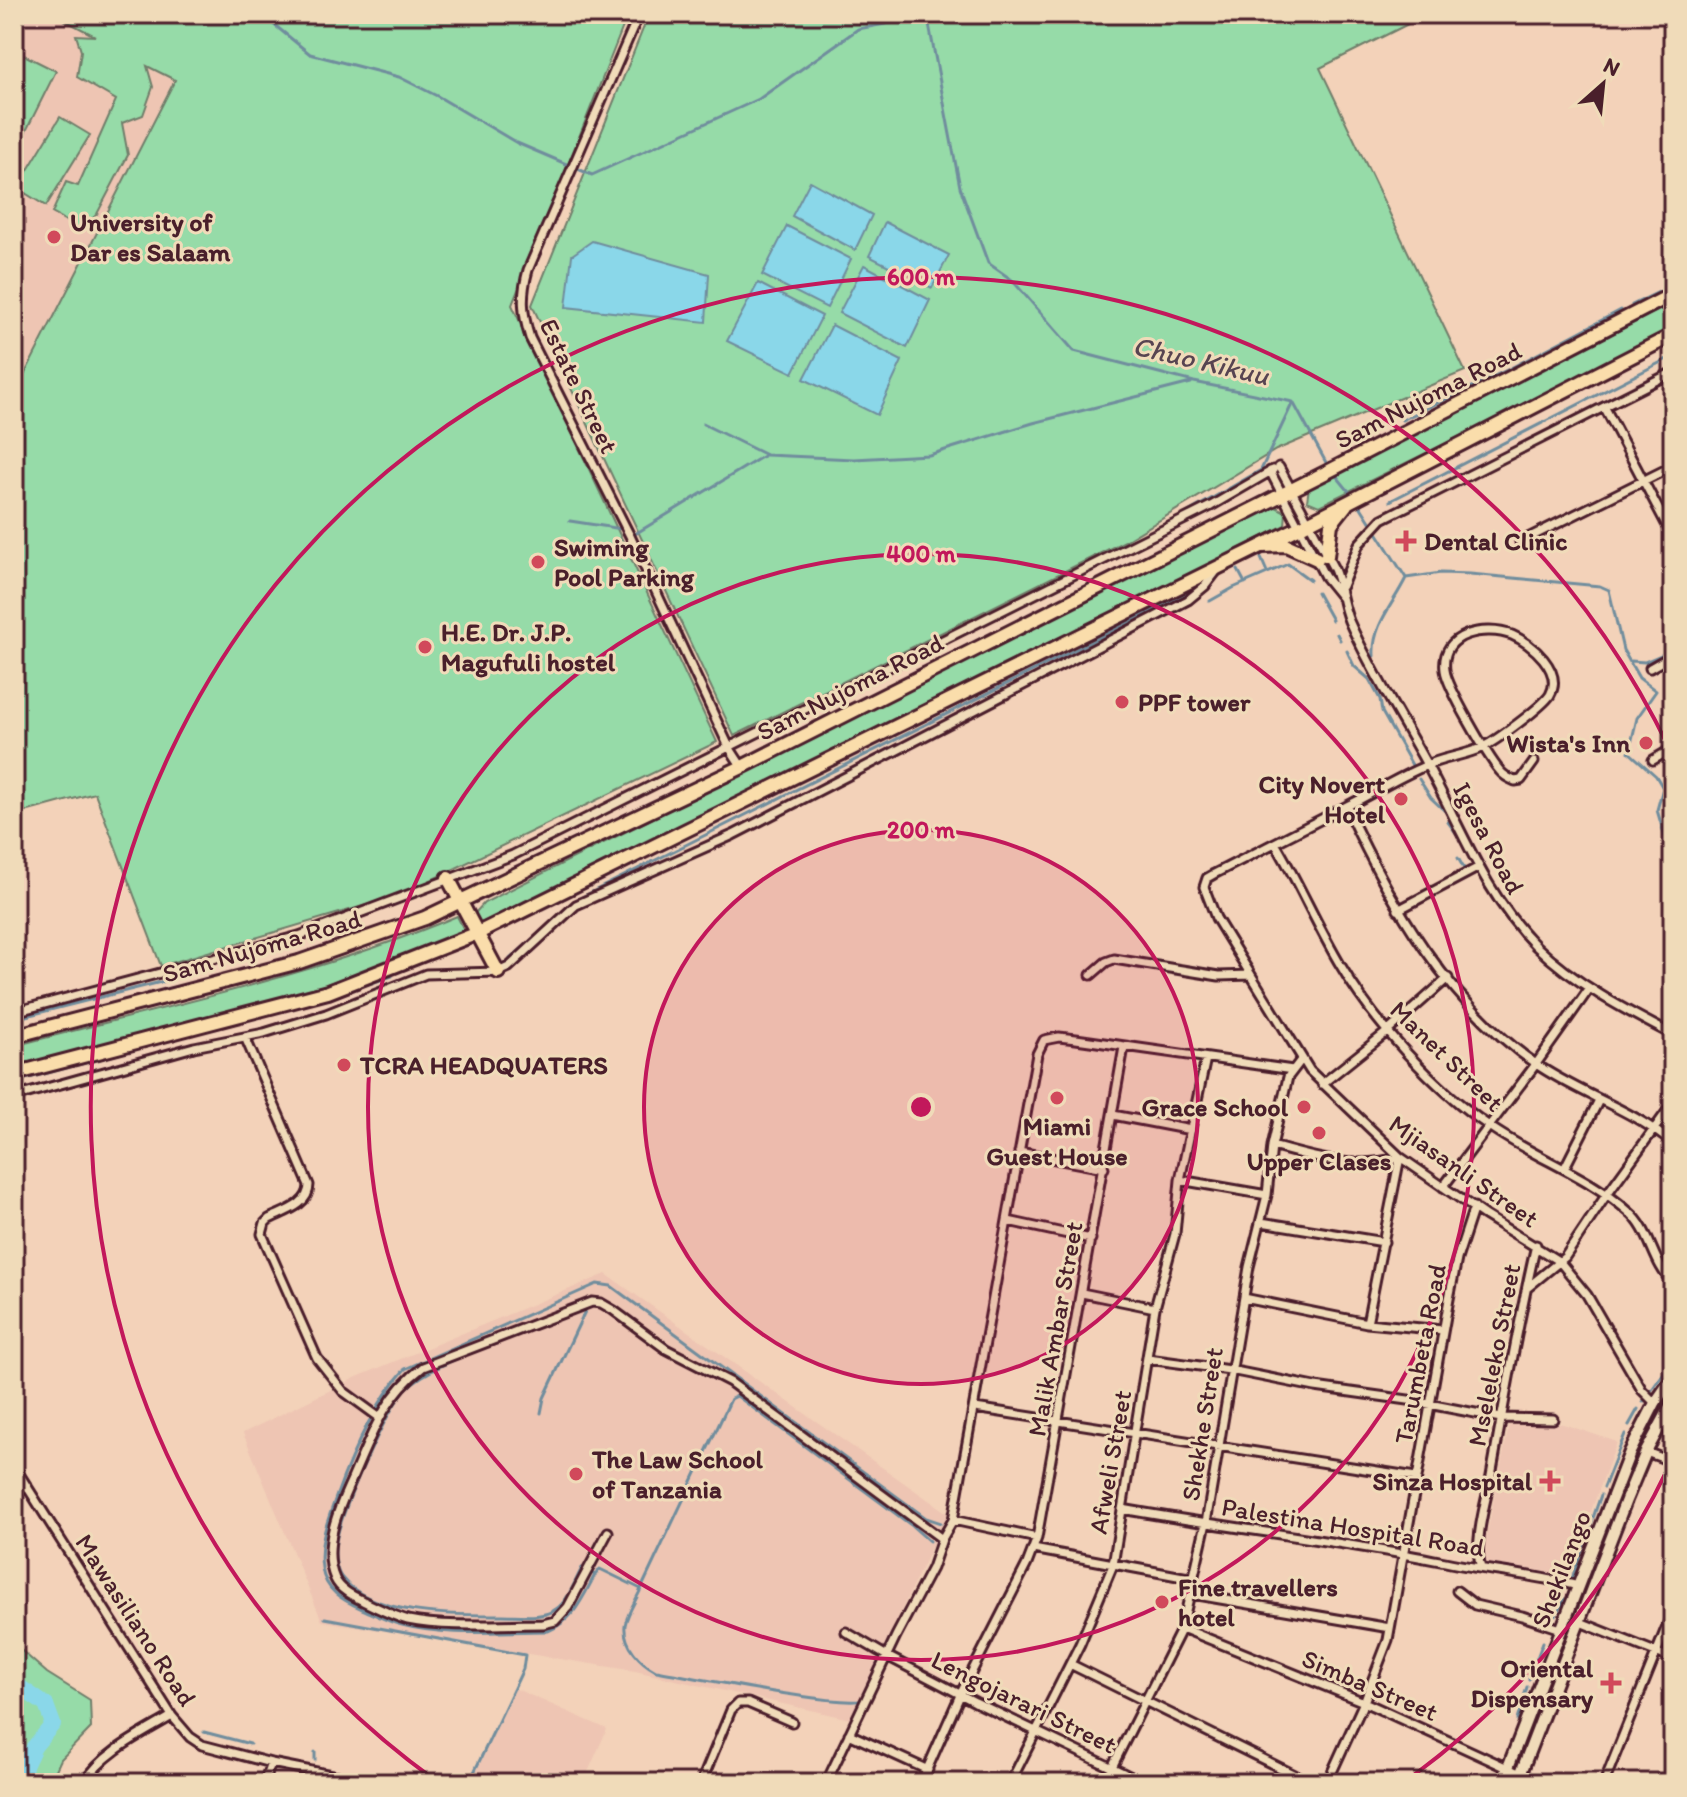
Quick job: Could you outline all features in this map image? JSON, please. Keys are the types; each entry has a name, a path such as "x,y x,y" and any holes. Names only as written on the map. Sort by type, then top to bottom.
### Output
{"main road":[{"name":"Sam Nujoma Road","path":"14,1036 299,962 425,918 742,767 1673,294"},
{"name":"Sam Nujoma Road","path":"14,1074 328,992 478,933 1305,524 1673,335"},
{"path":"1257,547 1286,545 1322,558 1331,524 1350,500"},
{"path":"448,878 498,972"},
{"name":"Shekilango","path":"1502,1783 1630,1452 1655,1403 1673,1377"},
{"name":"Shekilango","path":"1518,1779 1646,1452 1673,1402"}],"street":[{"name":"Estate Street","path":"639,14 528,270 522,293 523,316 530,338 630,536 729,747 742,767"},
{"path":"1341,587 1359,544 1382,519 1673,372"},
{"path":"1605,408 1673,537"},
{"path":"1520,542 1673,466"},
{"name":"Igesa Road","path":"729,747 1211,506 1274,469 1341,587 1349,620 1394,709 1427,764 1479,867 1517,925 1554,962 1589,989 1673,1035"},
{"name":"Igesa Road","path":"1322,558 1325,577 1342,598"},
{"path":"14,1097 326,1014 426,974 498,972 509,967 576,905 733,835 1188,600 1205,586 1219,566"},
{"path":"1275,843 1427,764 1485,747 1540,706 1553,686 1550,671 1536,650 1516,637 1480,629 1462,636 1449,650 1445,665 1447,679 1485,747 1501,772 1515,781 1525,777 1534,762"},
{"path":"1650,668 1673,655"},
{"path":"14,1012 299,936 351,919 448,878 513,855 729,747"},
{"path":"1653,760 1673,748"},
{"path":"1346,807 1398,910 1417,940 1485,1021 1536,1064 1653,1129 1673,1144"},
{"name":"Mjiasanli Street","path":"1275,843 1207,878 1204,887 1216,918 1301,1060 1322,1084 1400,1157 1560,1262 1587,1295 1642,1390 1655,1403"},
{"name":"Manet Street","path":"1275,843 1298,881 1342,969 1387,1032 1489,1127 1607,1194 1641,1223 1651,1249 1673,1283"},
{"path":"1398,910 1479,867"},
{"path":"1091,975 1114,959 1219,976 1251,975"},
{"path":"1322,1084 1448,978"},
{"path":"1443,1187 1589,989"},
{"path":"245,1037 309,1185 309,1192 302,1202 269,1219 262,1234 317,1358 343,1391 380,1418"},
{"path":"826,1783 953,1520 1037,1054 1044,1040 1059,1037 1293,1070"},
{"name":"Malik Ambar Street","path":"921,1783 1037,1538 1124,1047"},
{"name":"Afweli Street","path":"1010,1783 1094,1614 1113,1565 1155,1308 1175,1234 1180,1180 1206,1058"},
{"name":"Shekhe Street","path":"1104,1783 1182,1628 1206,1523 1230,1370 1267,1195 1272,1146 1284,1092 1301,1060"},
{"path":"1564,1169 1599,1100"},
{"path":"1524,1291 1560,1262 1673,1103"},
{"path":"1113,1115 1191,1130"},
{"path":"1272,1146 1354,1164 1400,1157 1367,1323"},
{"path":"1019,1152 1104,1168"},
{"path":"1180,1180 1267,1195"},
{"name":"Tarumbeta Road","path":"1327,1783 1364,1702 1390,1628 1457,1259 1474,1207"},
{"path":"1008,1221 1091,1239"},
{"path":"1261,1222 1384,1242"},
{"name":"Mseleleko Street","path":"1481,1568 1478,1555 1501,1418 1524,1291 1536,1245"},
{"path":"1082,1293 1155,1308"},
{"path":"1244,1298 1367,1323 1443,1330"},
{"path":"608,1532 568,1607 550,1622 430,1623 408,1620 368,1603 339,1585 330,1558 332,1535 344,1496 392,1395 423,1367 585,1303 601,1303 666,1349 730,1382 942,1539"},
{"path":"1148,1359 1230,1370 1501,1418 1553,1419"},
{"path":"975,1408 1416,1477"},
{"path":"1646,1452 1673,1462"},
{"name":"Mawasiliano Road","path":"14,1466 172,1716 190,1737 202,1745 271,1763 372,1783"},
{"name":"Palestina Hospital Road","path":"1122,1509 1404,1552 1578,1586"},
{"path":"953,1520 1037,1538"},
{"path":"1033,1549 1194,1579"},
{"path":"1457,1591 1475,1605 1561,1629"},
{"path":"1191,1594 1390,1628"},
{"path":"1604,1783 1673,1611"},
{"path":"1580,1622 1673,1659"},
{"name":"Simba Street","path":"1182,1628 1364,1702 1507,1769 1518,1779 1540,1783"},
{"name":"Lengojarari Street","path":"846,1632 1035,1731 1144,1783"},
{"path":"1070,1664 1311,1783"},
{"path":"701,1783 731,1710 738,1703 748,1703 792,1722"},
{"path":"84,1783 91,1773 121,1748 172,1716"},
{"path":"849,1734 928,1770"},
{"path":"264,1783 271,1763"}],"shaded area":[{"name":"University of Dar es Salaam","path":"14,14 53,14 175,79 14,395"},
{"name":"The Law School of Tanzania","path":"606,1274 950,1515 930,1550 850,1719 635,1671 322,1621 243,1433 357,1377"},
{"name":"Sinza Hospital","path":"1563,1424 1617,1442 1566,1577 1483,1563 1509,1425"},
{"path":"514,1688 607,1729 583,1783 471,1783"}],"green space":[{"path":"53,14 628,14 512,305 717,742 400,895 161,966 95,793 14,815 14,395 175,80 147,66 153,87 143,115 122,123 128,155 97,214 82,230 52,213 66,182 78,186 116,100 77,77 81,51 76,35 95,36"},
{"path":"649,14 1428,14 1320,68 1465,371 1276,450 1125,541 734,736 532,305"},
{"path":"14,50 56,71 14,155"},
{"path":"60,117 90,135 46,206 17,188"},
{"path":"1673,303 1673,331 1319,506 1307,501 1309,487"},
{"path":"1274,506 1286,512 1285,525 726,812 481,926 473,921 475,913 484,903"},
{"path":"457,916 465,932 316,988 14,1067 14,1046 294,973"},
{"path":"14,1644 47,1673 90,1700 91,1728 61,1759 50,1783 14,1783"}],"water":[{"path":"810,181 872,215 855,250 792,216"},
{"path":"885,222 949,255 932,288 869,256"},
{"path":"787,226 851,259 827,308 762,275"},
{"path":"592,241 709,274 706,322 566,307 572,255"},
{"path":"864,265 930,300 907,348 839,313"},
{"path":"758,283 822,316 793,373 727,341"},
{"path":"832,325 902,361 877,415 804,379"}],"waterway":[{"path":"261,14 310,54 399,77 517,143 592,175 759,99 858,29 928,16"},
{"name":"Chuo Kikuu","path":"927,14 960,187 988,263 1012,280 1074,351 1194,382 1293,402 1329,468"},
{"path":"1632,305 1673,285"},
{"path":"1402,420 1509,369 1621,310"},
{"path":"1390,501 1673,356"},
{"path":"703,424 766,455 854,459 929,455 1033,423 1191,383"},
{"path":"1171,522 1261,470 1293,402"},
{"path":"635,534 765,455"},
{"name":"Chuo Kikuu","path":"1334,473 1352,495"},
{"name":"Chuo Kikuu","path":"1357,501 1406,578 1441,573 1470,574 1600,586 1609,590 1623,650 1639,678 1656,691 1637,718 1629,752 1656,776 1663,788 1657,810 1673,864"},
{"path":"570,521 622,529"},
{"path":"1261,558 1267,572"},
{"path":"1210,601 1288,564 1310,580"},
{"path":"1238,570 1245,583"},
{"path":"1374,656 1380,625 1406,578"},
{"path":"573,904 1190,592"},
{"path":"1317,593 1332,620"},
{"path":"1337,634 1340,640"},
{"path":"1631,661 1645,662 1673,650"},
{"path":"1347,651 1354,666 1369,679 1380,699 1382,712 1412,765"},
{"path":"734,740 835,690"},
{"path":"1419,779 1431,798 1449,815"},
{"path":"1448,822 1457,834"},
{"path":"1458,858 1466,872"},
{"path":"1493,898 1515,927"},
{"path":"510,959 552,922"},
{"path":"342,993 392,976"},
{"path":"14,1019 165,981"},
{"path":"14,1082 316,1001"},
{"path":"1609,1004 1627,1014"},
{"path":"1626,1005 1673,1031"},
{"path":"595,1575 571,1615 548,1631 456,1632 397,1624 348,1602 327,1583 321,1559 327,1523 349,1463 374,1413 405,1369 597,1284 611,1286 926,1518 941,1523"},
{"path":"541,1413 544,1398 587,1307"},
{"path":"510,1337 428,1373 416,1380 398,1399 346,1508 335,1555 341,1577 355,1590 394,1607 440,1614 531,1616 551,1612 560,1605 582,1568 595,1575 600,1569 641,1589 628,1616 625,1633 634,1653 656,1671 797,1696 862,1700"},
{"path":"1643,1402 1673,1360"},
{"path":"641,1589 731,1399 737,1396 929,1541"},
{"path":"1629,1425 1638,1409"},
{"path":"1604,1487 1625,1434"},
{"path":"1570,1584 1601,1495"},
{"path":"1555,1615 1565,1599"},
{"path":"325,1618 525,1655 523,1669 469,1783"},
{"path":"1529,1679 1543,1642"},
{"path":"14,1683 46,1705 53,1724 34,1747 17,1783"},
{"path":"1517,1720 1527,1687"},
{"path":"204,1732 250,1744"},
{"path":"315,1752 315,1760"}],"place":[{"name":"University of Dar es Salaam","path":"54,237"},
{"name":"Dental Clinic","path":"1406,541"},
{"name":"Swiming Pool Parking","path":"538,562"},
{"name":"H.E. Dr. J.P. Magufuli hostel","path":"425,647"},
{"name":"PPF tower","path":"1122,702"},
{"name":"Wista's Inn","path":"1646,743"},
{"name":"City Novert Hotel","path":"1401,799"},
{"name":"TCRA HEADQUATERS","path":"344,1065"},
{"name":"Miami Guest House","path":"1057,1098"},
{"name":"Grace School","path":"1304,1107"},
{"name":"Upper Clases","path":"1319,1133"},
{"name":"The Law School of Tanzania","path":"576,1474"},
{"name":"Sinza Hospital","path":"1550,1481"},
{"name":"Fine travellers hotel","path":"1162,1602"},
{"name":"Oriental Dispensary","path":"1611,1683"}]}
